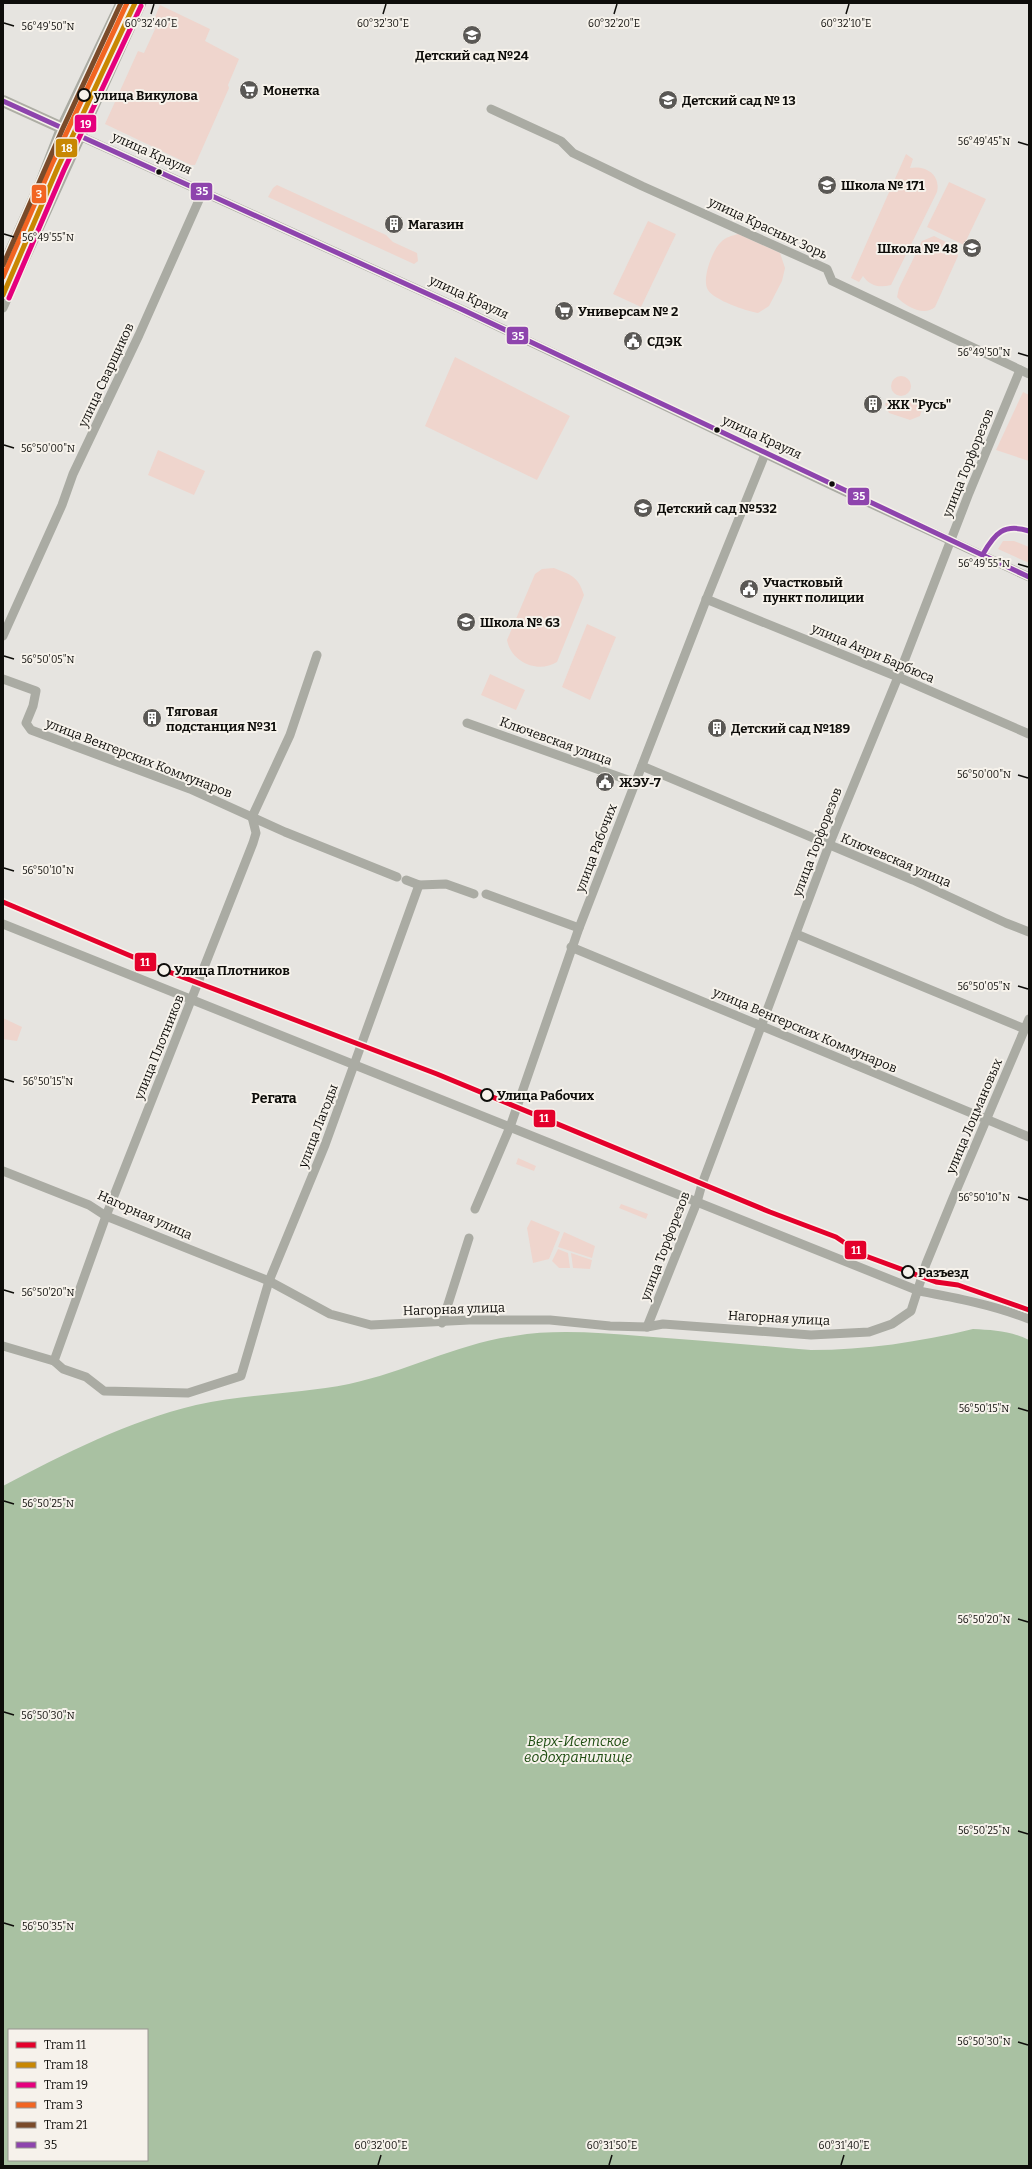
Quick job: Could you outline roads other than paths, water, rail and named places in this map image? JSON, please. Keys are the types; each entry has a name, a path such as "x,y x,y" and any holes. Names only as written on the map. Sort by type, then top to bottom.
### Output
{"main road":[{"name":"улица Крауля","path":"3,101 82,137"}],"street":[{"path":"3,265 61,127 120,3"},
{"path":"3,308 142,3"},
{"name":"улица Красных Зорь","path":"491,109 561,141 573,153 642,186 827,269 832,281 1025,372"},
{"name":"улица Крауля","path":"82,137 461,308 765,454 1029,577"},
{"name":"улица Сварщиков","path":"3,636 62,505 77,467 139,335 203,191"},
{"name":"улица Торфорезов","path":"647,1327 697,1202 702,1184 829,845 898,677 969,493 1025,372"},
{"name":"улица Рабочих","path":"475,1209 510,1127 571,947 706,599 765,454"},
{"name":"улица Анри Барбюса","path":"706,599 898,677 1029,734"},
{"path":"252,817 290,735 317,655"},
{"name":"улица Венгерских Коммунаров","path":"3,679 36,691 33,706 26,723 31,730 190,789 252,817 419,885 446,884 474,894"},
{"name":"Ключевская улица","path":"467,723 628,780 636,781"},
{"name":"Ключевская улица","path":"642,766 1029,932"},
{"name":"улица Плотников","path":"54,1361 106,1216 192,1000 256,833 252,817"},
{"name":"улица Лагоды","path":"54,1361 63,1369 86,1376 104,1391 188,1393 241,1376 269,1281 311,1180 355,1065 419,885"},
{"path":"486,894 579,928"},
{"path":"3,924 919,1291 970,1300 1002,1308 1029,1319"},
{"path":"796,934 1025,1029"},
{"name":"улица Венгерских Коммунаров","path":"571,947 1029,1137"},
{"name":"улица Лоцмановых","path":"919,1291 932,1250 1029,1019"},
{"name":"Нагорная улица","path":"3,1171 89,1205 106,1216 269,1281 330,1314 371,1325 442,1323 469,1320 550,1320 610,1326 647,1327 663,1324 811,1334 869,1332 892,1324 911,1311 919,1291"},
{"path":"442,1323 469,1238"},
{"path":"3,1346 54,1361"}],"water":[{"name":"Верх-Исетское водохранилище","path":"973,1329 1009,1333 1029,1340 1029,2166 3,2166 3,1486 49,1462 121,1429 171,1412 215,1401 349,1384 391,1373 472,1345 514,1336 561,1332 593,1333 811,1350 852,1349 913,1341"}],"tram line":[{"name":"21","path":"3,265 63,128 121,3"},
{"name":"3","path":"3,277 52,164 127,3"},
{"name":"18","path":"3,295 58,167 135,3"},
{"name":"19","path":"9,298 64,170 141,6"},
{"name":"11","path":"3,902 164,970 437,1074 770,1212 836,1237 863,1255 936,1282 958,1285 1029,1310"}],"place":[{"name":"Детский сад №24","path":"472,35"},
{"name":"Монетка","path":"249,90"},
{"name":"улица Викулова","path":"84,95"},
{"name":"Детский сад № 13","path":"668,100"},
{"name":"Школа № 171","path":"827,185"},
{"name":"Магазин","path":"394,224"},
{"name":"Школа № 48","path":"972,248"},
{"name":"Универсам № 2","path":"564,311"},
{"name":"СДЭК","path":"633,341"},
{"name":"ЖК \"Русь\"","path":"873,404"},
{"name":"Детский сад №532","path":"643,508"},
{"name":"Участковый пункт полиции","path":"749,589"},
{"name":"Школа № 63","path":"466,622"},
{"name":"Тяговая подстанция №31","path":"152,718"},
{"name":"Детский сад №189","path":"717,728"},
{"name":"ЖЭУ-7","path":"605,782"},
{"name":"Улица Плотников","path":"164,970"},
{"name":"Улица Рабочих","path":"487,1095"},
{"name":"Разъезд","path":"908,1272"}],"district":[{"name":"Регата","path":"274,1098"}]}
